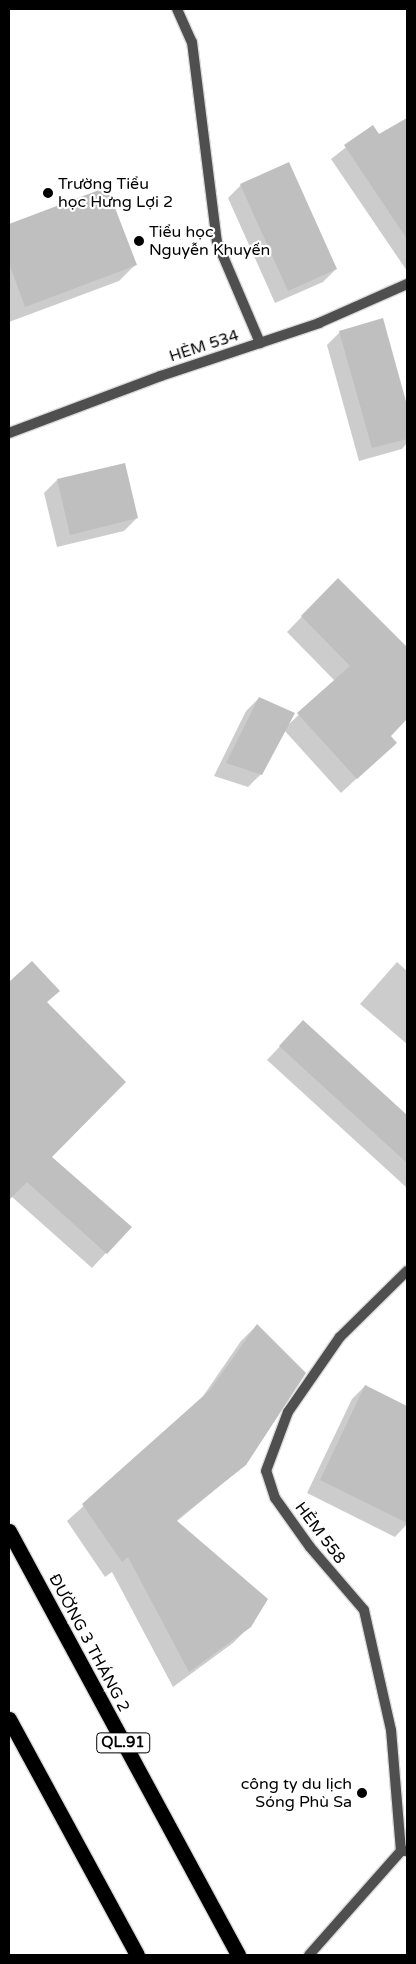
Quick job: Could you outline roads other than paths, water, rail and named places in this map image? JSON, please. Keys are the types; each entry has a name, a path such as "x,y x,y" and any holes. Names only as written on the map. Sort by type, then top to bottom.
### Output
{"highway":[{"name":"ĐƯỜNG 3 THÁNG 2","path":"9,1532 238,1955"},
{"path":"9,1719 137,1955"}],"street":[{"path":"177,9 192,42 217,242 260,343"},
{"name":"HẺM 534","path":"9,433 319,323 407,284"},
{"name":"HẺM 558","path":"404,1851 391,1730 364,1610 310,1547 275,1498 266,1471 288,1412 340,1337 407,1271"},
{"path":"309,1955 404,1851"}],"place":[{"name":"Trường Tiểu học Hưng Lợi 2","path":"48,193"},
{"name":"Tiểu học Nguyễn Khuyến","path":"139,241"},
{"name":"công ty du lịch Sóng Phù Sa","path":"362,1793"}]}
